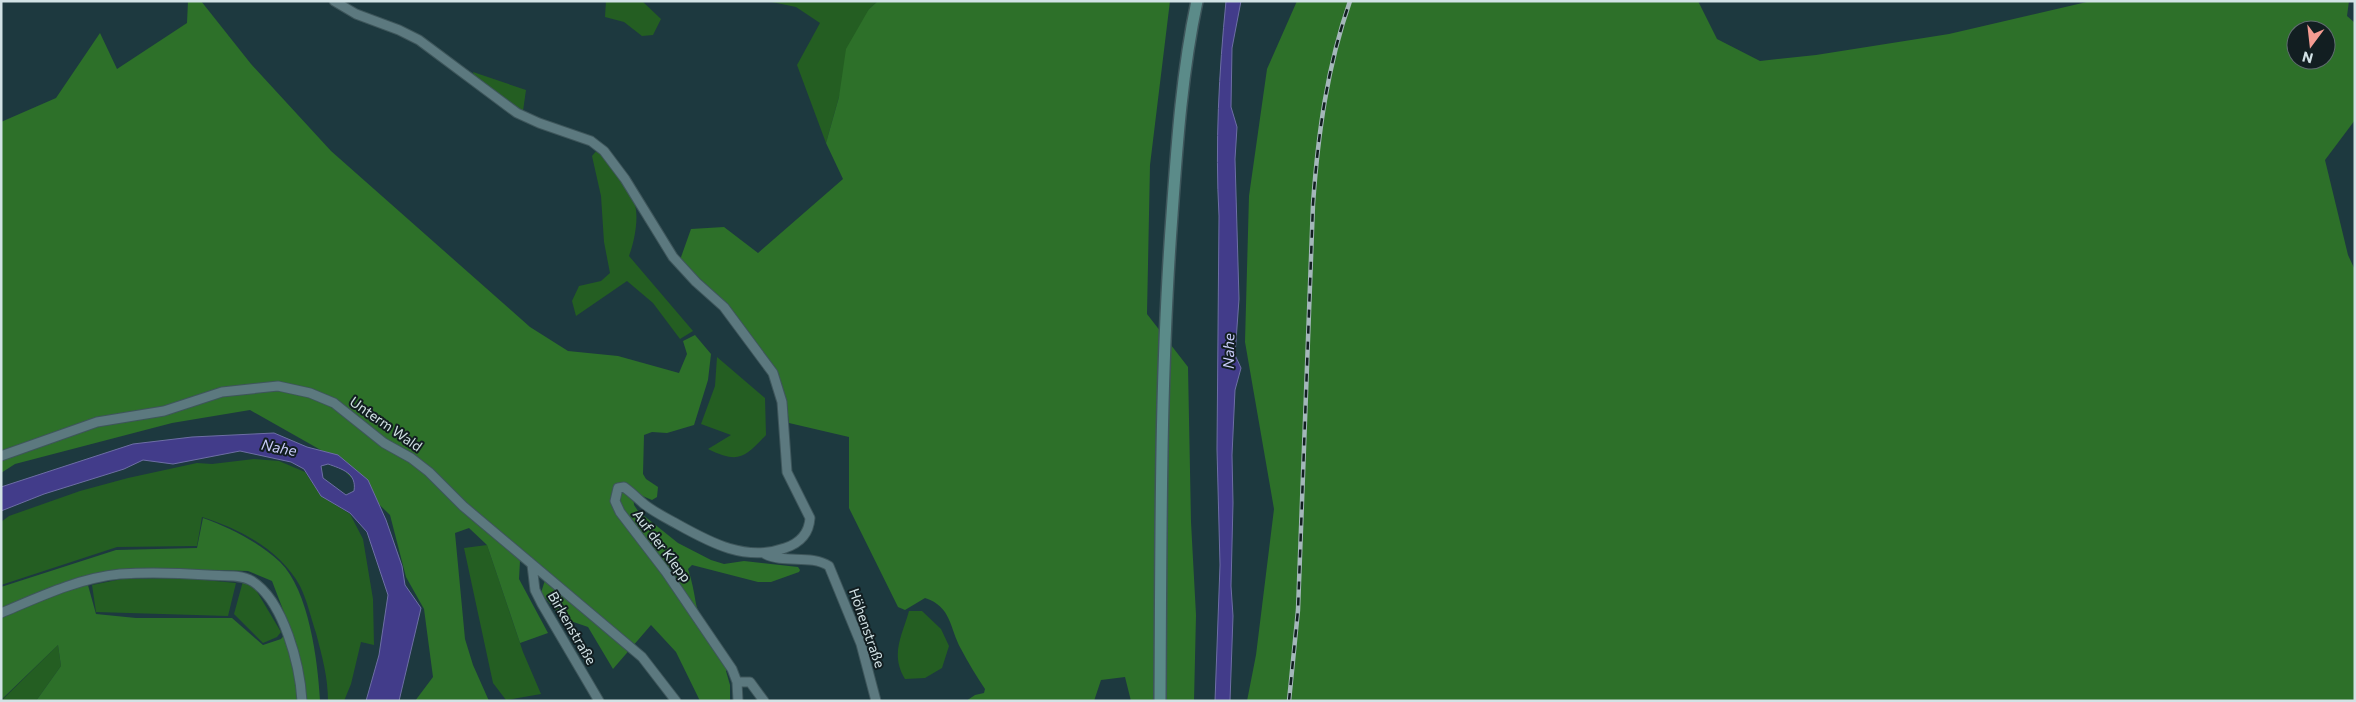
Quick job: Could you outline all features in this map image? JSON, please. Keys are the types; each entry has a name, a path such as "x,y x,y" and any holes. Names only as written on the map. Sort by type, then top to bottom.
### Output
{"main road":[{"path":"1160,701 1163,394 1169,250 1180,119 1197,1"}],"street":[{"name":"Auf der Klepp","path":"334,1 356,14 399,30 419,40 517,113 539,123 591,141 604,151 625,178 673,258 724,307 773,373 783,409 787,472 810,518 807,531 796,544 765,554"},
{"name":"Unterm Wald","path":"1,456 97,422 164,411 222,392 278,386 310,393 334,403 384,443 417,462 463,506 642,657 676,701"},
{"name":"Auf der Klepp","path":"737,682 732,669 671,579 620,512 616,501 616,491 618,488 624,486 654,511 718,545 744,552 765,554 775,558 817,561 830,566"},
{"name":"Birkenstraße","path":"532,565 535,590 599,701"},
{"name":"Höhenstraße","path":"830,566 861,644 876,701"},
{"path":"1,613 61,589 119,574 182,574 238,577 250,580 266,594 289,636 299,670 302,701"},
{"path":"738,701 737,682 750,682 764,701"}],"green space":[{"path":"188,1 201,1 251,64 331,151 530,327 568,351 618,356 679,373 687,354 683,341 695,335 711,354 708,380 694,425 667,433 652,432 644,435 643,474 646,479 658,487 657,497 652,500 633,492 634,505 638,511 678,543 711,560 724,564 744,561 798,567 800,570 771,582 758,582 692,565 688,569 698,611 711,634 732,661 726,671 730,685 730,701 700,701 676,652 651,625 613,669 588,627 562,618 541,593 545,580 520,561 519,579 548,633 520,643 487,545 469,528 455,533 465,639 473,665 489,701 415,701 433,677 424,609 406,577 390,515 326,453 250,410 172,423 15,464 1,473 1,122 56,98 100,33 117,69 187,23"},
{"path":"606,1 642,1 661,19 653,35 642,36 624,22 605,17"},
{"path":"767,1 878,1 869,9 839,97 826,143 797,65 820,23 796,7"},
{"path":"878,1 1170,1 1150,165 1147,314 1188,367 1191,522 1196,615 1194,701 1131,701 1125,677 1101,680 1094,701 966,701 975,695 984,693 985,689 961,649 945,612 934,602 925,598 905,610 898,607 849,508 849,437 789,423 786,400 777,373 725,302 680,260 691,229 724,227 758,253 843,179 826,143 839,97 846,49 869,9"},
{"path":"1297,1 1698,1 1717,39 1760,61 1816,55 1949,34 2091,1 2349,1 2347,16 2355,23 2355,120 2325,160 2348,255 2355,270 2355,701 1247,701 1256,655 1274,509 1245,342 1249,196 1267,69"},
{"path":"473,72 526,90 523,111 474,76"},
{"path":"598,149 625,184 635,205 635,231 629,256 693,331 680,339 653,303 627,281 576,316 572,301 579,286 601,281 610,273 604,242 601,196 592,156"},
{"path":"717,357 765,398 766,435 752,449 740,456 727,456 708,449 731,435 701,424 715,386"},
{"path":"254,459 279,461 305,472 321,496 350,514 363,539 373,599 374,645 361,642 351,684 344,701 328,701 326,675 316,633 307,603 292,573 258,542 231,528 202,517 197,546 117,547 1,585 1,522 9,516 80,491 128,478 197,463 212,464"},
{"path":"203,518 244,536 263,548 280,562 290,574 305,608 310,627 317,667 320,701 36,701 61,666 58,645 1,700 1,587 116,550 197,548","holes":["111,571 248,571 272,581 290,628 281,639 263,645 232,618 136,618 96,614 86,578"]},
{"path":"487,545 523,652 541,694 506,700 493,683 464,548"},
{"path":"184,578 236,583 228,616 96,612 92,585 122,579"},
{"path":"243,581 256,590 281,632 277,637 263,643 234,614"},
{"path":"909,611 922,611 941,629 949,646 942,668 925,678 905,679 898,661 899,645"},
{"path":"58,645 61,666 36,701 1,701"}],"water":[{"name":"Nahe","path":"1226,1 1241,1 1232,48 1231,107 1237,127 1235,159 1239,299 1235,355 1241,368 1235,390 1232,455 1231,586 1233,616 1230,701 1215,701 1220,565 1217,449 1218,135 1221,55"},
{"name":"Nahe","path":"274,433 307,447 338,455 368,480 386,520 402,566 405,585 421,608 399,701 366,701 379,655 388,595 367,532 350,513 321,496 304,469 291,462 240,451 173,464 143,460 124,469 44,494 1,511 1,487 133,444 192,437","holes":["328,464 343,470 351,476 354,491 346,495 323,478 321,466"]}],"railway":[{"path":"1289,701 1298,610 1315,178 1325,101 1335,51 1350,1"}]}
